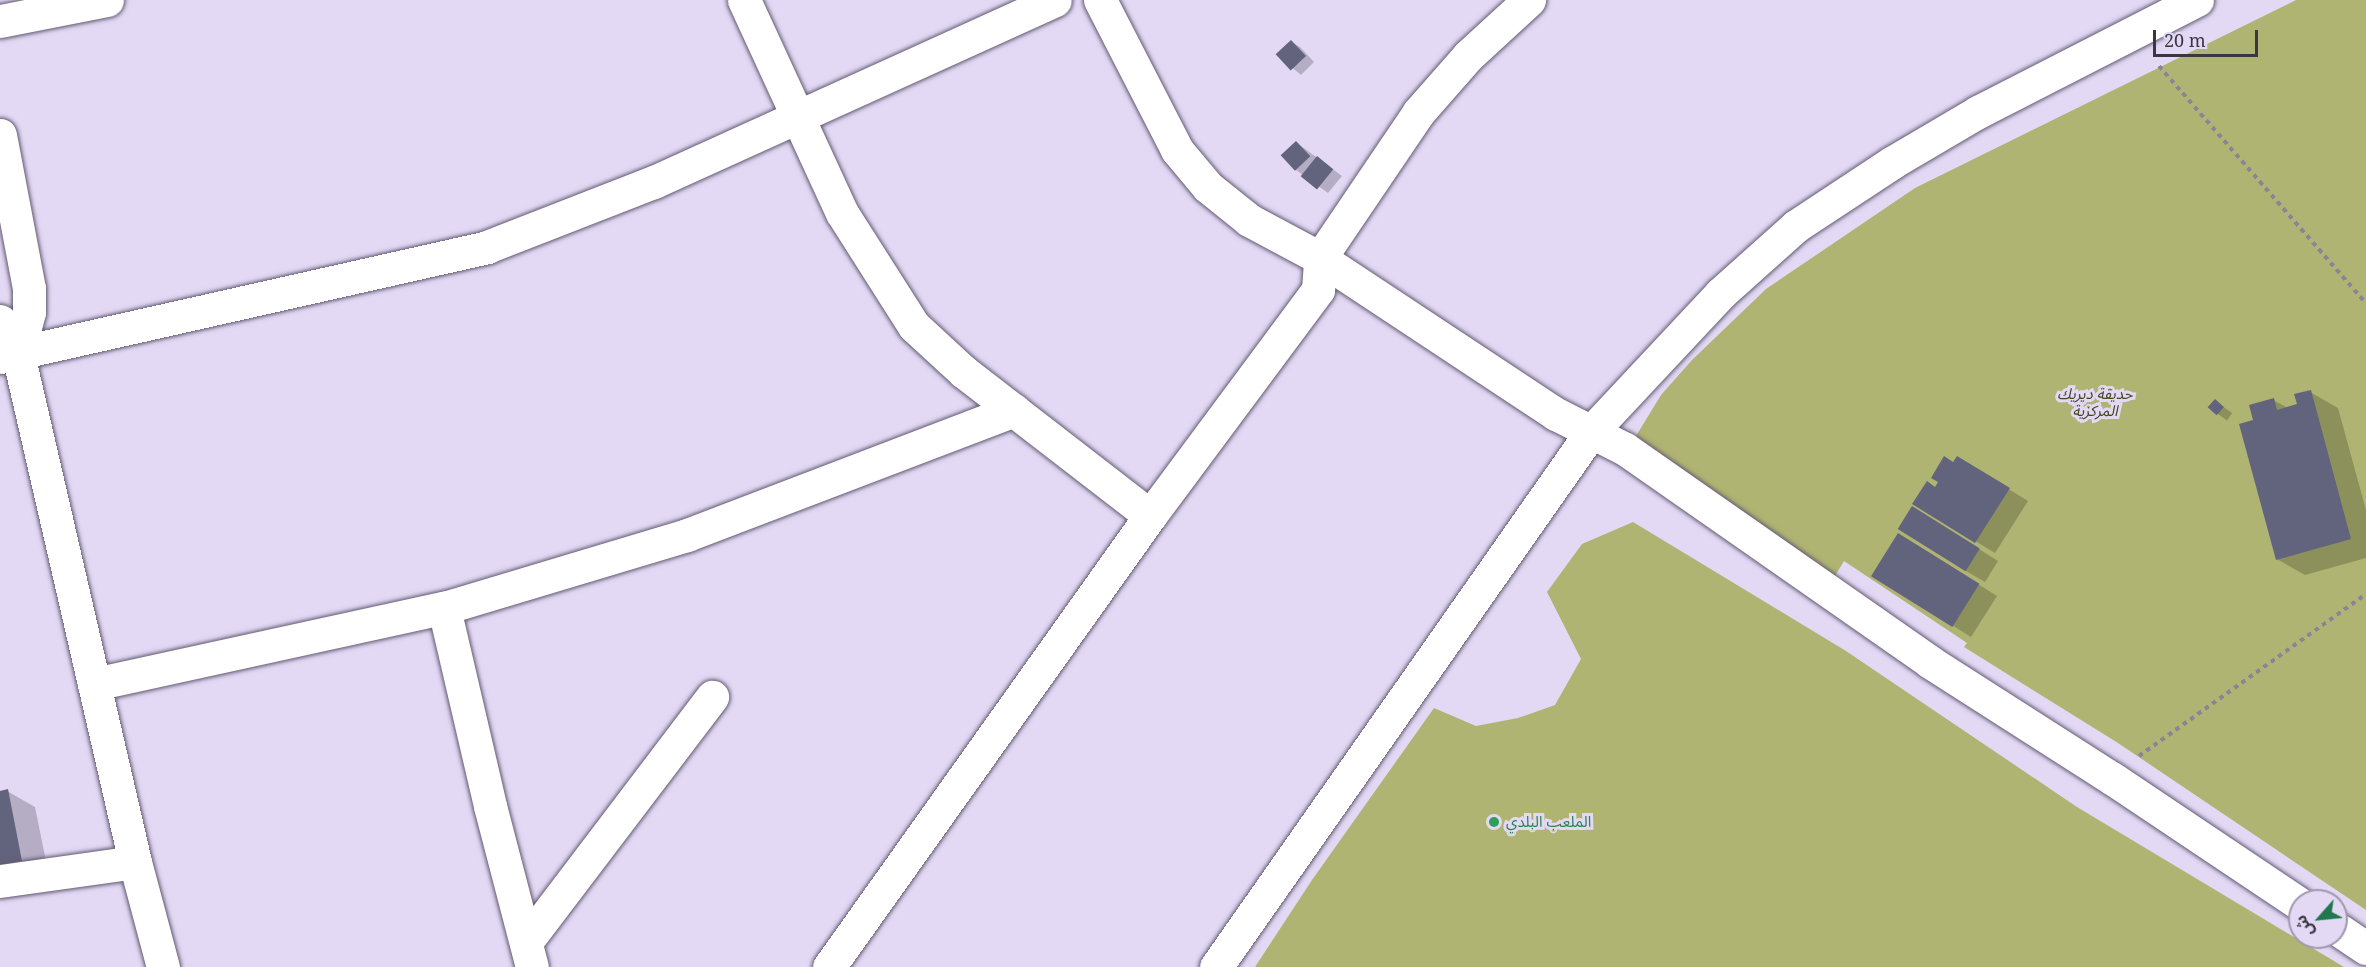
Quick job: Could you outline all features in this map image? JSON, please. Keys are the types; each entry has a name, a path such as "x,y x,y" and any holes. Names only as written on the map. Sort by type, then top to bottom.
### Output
{"street":[{"path":"0,21 108,0"},
{"path":"744,0 842,213 914,326 964,372 1150,516"},
{"path":"9,356 487,247 654,182 1054,0"},
{"path":"1100,0 1177,150 1208,187 1249,220 1320,258 1556,414 1625,449 1930,662 2113,779 2288,896"},
{"path":"830,967 1150,516 1318,290 1320,258 1418,113 1468,56 1528,0"},
{"path":"1216,967 1591,432 1720,294 1796,226 1893,162 1978,112 2197,0"},
{"path":"0,135 29,288 29,312 9,356"},
{"path":"0,321 94,684 135,861 164,967"},
{"path":"94,684 444,608 687,536 1014,410"},
{"path":"444,608 490,806 529,954"},
{"path":"529,954 712,697"},
{"path":"0,881 135,861"},
{"path":"2348,936 2366,948"}],"path":[{"path":"2159,66 2366,303"},
{"path":"2138,757 2366,594"}],"green space":[{"name":"حديقة ديريك المركزية","path":"2296,0 2366,0 2366,910 2348,898 2348,889 2335,889 2118,743 1964,647 1967,643 1844,561 1835,576 1636,436 1661,395 1692,360 1766,289 1915,188"},
{"path":"1633,522 1846,651 2077,807 2288,933 2288,949 2314,949 2344,967 1255,967 1312,880 1434,708 1476,726 1518,718 1555,705 1581,659 1547,592 1582,544"}],"building":[{"path":"1291,40 1306,56 1291,70 1276,54"},
{"path":"1296,141 1310,156 1295,171 1281,155"},
{"path":"1317,156 1333,169 1317,189 1301,176"},
{"path":"2311,390 2351,539 2276,560 2239,424 2253,420 2249,405 2274,398 2277,410 2297,404 2294,394"},
{"path":"2215,399 2224,407 2217,415 2208,407"},
{"path":"1944,456 1953,462 1957,456 2010,488 1975,543 1912,504 1927,481 1935,487 1938,482 1931,478"},
{"path":"1912,506 1980,548 1966,571 1898,529"},
{"path":"1898,533 1979,584 1952,627 1871,576"},
{"path":"8,789 22,861 0,865 0,791"}],"place":[{"name":"الملعب البلدي","path":"1494,822"}]}
